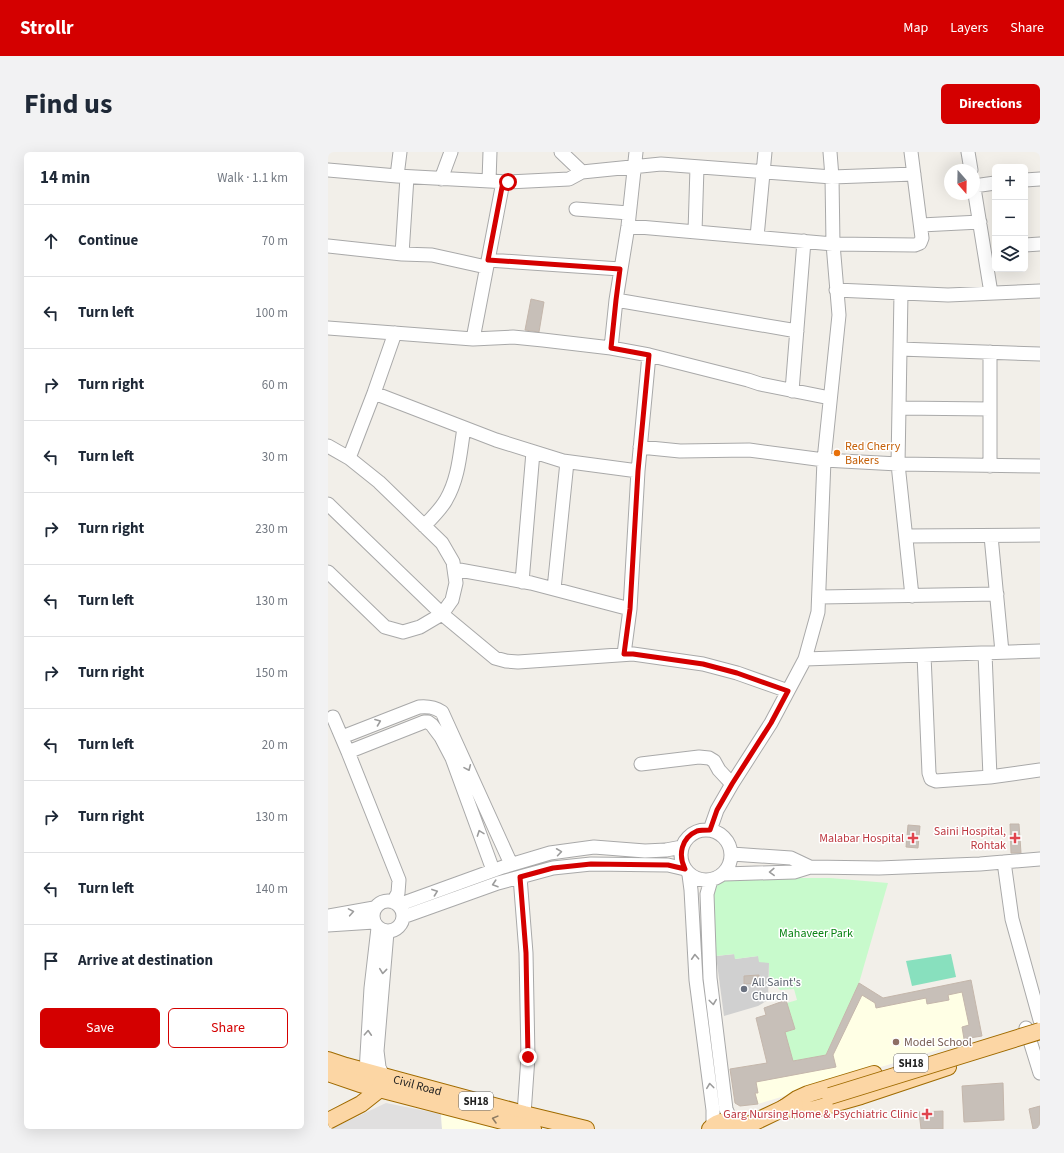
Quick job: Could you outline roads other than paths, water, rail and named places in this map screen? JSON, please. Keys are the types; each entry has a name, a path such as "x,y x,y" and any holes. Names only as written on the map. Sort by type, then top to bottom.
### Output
{"main road":[{"name":"SH18","path":"712,1127 720,1122 727,1122 738,1127 784,1108 797,1099 808,1094 1035,1032"},
{"path":"784,1108 830,1096 1035,1032"},
{"path":"328,1060 365,1078"},
{"path":"328,1073 365,1078"},
{"name":"Civil Road","path":"365,1078 533,1129"},
{"path":"328,1110 354,1095 365,1078"},
{"name":"Civil Road","path":"381,1083 586,1129"},
{"path":"328,1121 360,1104 381,1083"}],"street":[{"path":"400,152 402,177 402,254"},
{"path":"441,179 451,152"},
{"path":"489,181 490,152"},
{"path":"562,152 582,172"},
{"path":"611,348 636,152"},
{"path":"757,237 765,152"},
{"path":"710,830 717,810 771,723 805,659 818,612 820,597 824,460 839,315 836,290 830,152"},
{"path":"576,208 695,232 834,244 915,245 920,243 922,238 911,152"},
{"path":"968,152 970,164"},
{"path":"328,170 402,177 503,182 569,179 582,172 661,164 832,177 914,174"},
{"path":"695,232 697,167"},
{"path":"1028,180 1040,179"},
{"path":"473,339 503,182"},
{"path":"980,186 992,184"},
{"path":"976,200 980,222 989,248 991,293"},
{"path":"921,225 980,222"},
{"path":"792,391 804,242"},
{"path":"1028,245 1040,244"},
{"path":"328,246 402,254 432,255 487,263 620,269"},
{"path":"836,290 948,295 1040,291"},
{"path":"901,293 898,464 912,596"},
{"path":"616,300 797,331"},
{"path":"328,328 473,339 513,337 611,348 649,355 760,384 830,398"},
{"path":"349,458 374,394 395,333"},
{"path":"900,349 1040,354"},
{"path":"990,352 990,466"},
{"path":"624,654 630,609 638,471 649,355"},
{"path":"374,394 496,440 567,462 638,471"},
{"path":"899,408 990,409"},
{"path":"424,526 446,501 452,489 456,475 464,428"},
{"path":"328,446 349,458 379,482 442,543 453,562 456,583 452,600 442,614 420,627 403,632 385,627 328,572"},
{"path":"640,447 680,451 748,450 824,460 898,464 1040,466"},
{"path":"522,582 533,452"},
{"path":"554,589 567,462"},
{"path":"328,504 442,614 495,658 518,662 633,654 703,664 737,673 788,691"},
{"path":"906,536 1040,535"},
{"path":"991,536 1002,652"},
{"path":"454,569 554,589 630,609"},
{"path":"820,597 997,594"},
{"path":"805,659 1040,651"},
{"path":"985,653 990,777"},
{"path":"924,655 929,777 931,779 936,781 990,777 1040,770"},
{"path":"342,737 419,707 435,707 442,712 511,864"},
{"path":"328,925 380,928 393,931 400,926 398,908 399,880 333,717"},
{"path":"348,752 424,722 428,722 432,725 441,737 452,758 493,870"},
{"path":"641,764 709,758 714,760 719,770 732,784"},
{"path":"712,1127 711,1094 696,980 692,890 680,855 682,847 688,837 698,831 710,830 721,834 729,843 732,854 730,865 724,874"},
{"path":"398,908 493,870 550,853 594,847 645,851 666,850 682,847"},
{"path":"732,854 791,858 810,867"},
{"path":"381,1083 377,1051 380,928 372,915 374,908 384,901 398,908 553,868 591,864 668,865 687,872 695,878 703,881 711,880 724,874 794,872 810,867 879,868 980,864 1040,859"},
{"path":"1004,862 1012,919 1040,1020"},
{"path":"520,877 526,953 528,1057 524,1114"},
{"path":"711,880 707,894 710,978 726,1109 729,1116 738,1127"},
{"path":"328,916 374,908"},
{"path":"365,1078 370,988 380,928"},
{"path":"1035,1032 1040,1073"}],"place":[{"name":"Red Cherry Bakers","path":"837,453"},
{"name":"Malabar Hospital","path":"913,838"},
{"name":"Saini Hospital, Rohtak","path":"1015,838"},
{"name":"All Saint's Church","path":"744,989"},
{"name":"Model School","path":"896,1042"},
{"name":"Garg Nursing Home & Psychiatric Clinic","path":"927,1114"}],"park label":[{"name":"Mahaveer Park","path":"816,933"}]}
